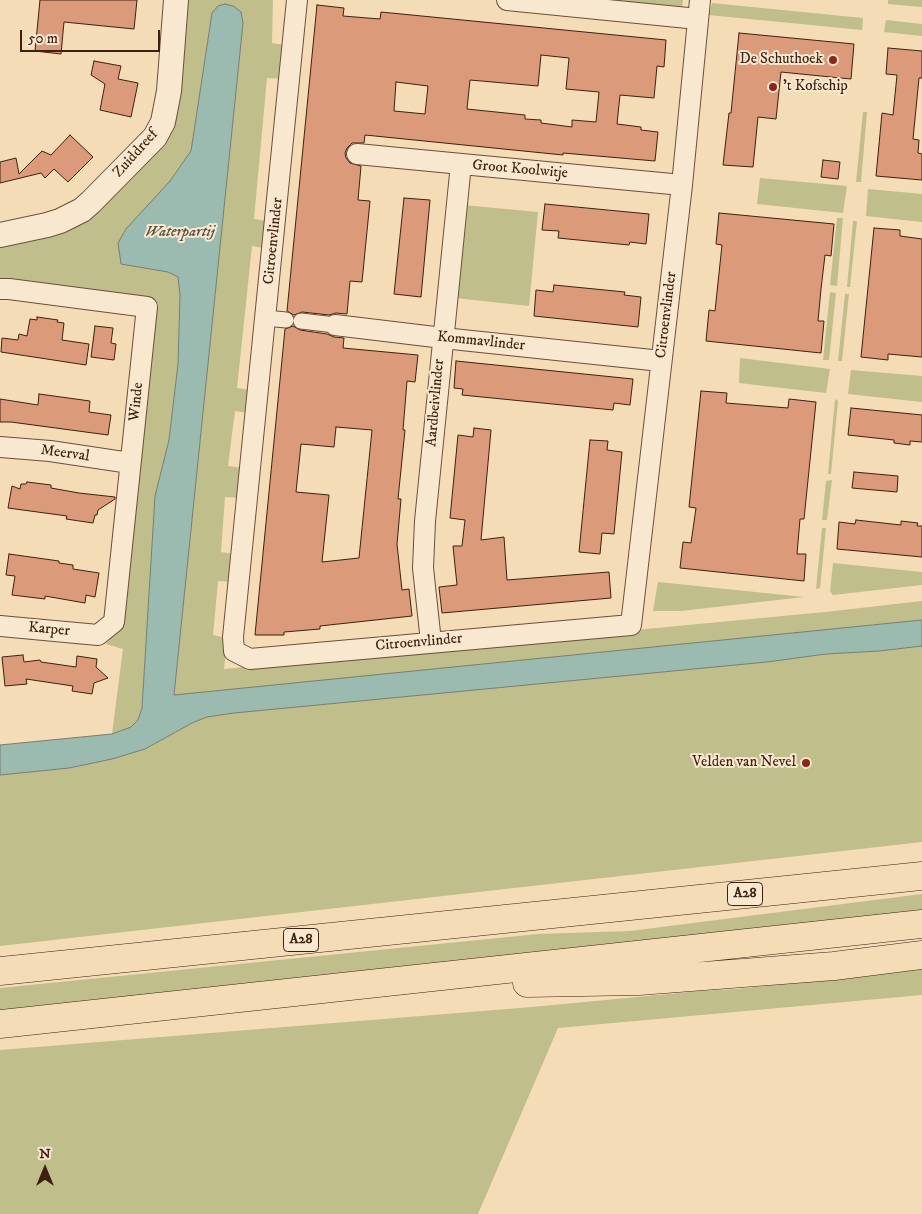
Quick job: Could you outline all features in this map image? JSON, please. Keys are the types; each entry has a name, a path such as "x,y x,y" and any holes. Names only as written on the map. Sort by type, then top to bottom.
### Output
{"highway":[{"name":"A28","path":"0,971 916,876"},
{"path":"0,1024 922,924"},
{"path":"360,985 639,981 834,966 922,955"}],"street":[{"name":"Zuiddreef","path":"0,235 47,225 82,210 155,137 163,122 169,91 176,0"},
{"name":"Citroenvlinder","path":"297,0 284,320 233,637 234,651 250,659 631,625 682,185 699,10"},
{"path":"507,0 699,10"},
{"name":"Groot Koolwitje","path":"357,154 682,185"},
{"name":"Aardbeivlinder","path":"431,642 423,568 425,521 461,164"},
{"name":"Winde","path":"0,289 146,308 114,622 98,635"},
{"name":"Kommavlinder","path":"284,320 661,361"},
{"name":"Meerval","path":"0,446 50,451 130,463"},
{"name":"Karper","path":"0,626 98,635"}],"shaded area":[{"path":"186,0 273,0 272,43 284,45 282,79 267,78 254,219 267,221 264,248 252,246 237,388 250,390 248,413 235,411 228,466 243,468 240,498 225,497 221,552 234,554 231,582 218,581 213,635 227,638 224,669 825,612 922,601 922,620 174,695 243,23 241,12 212,13 191,151 170,181 121,264 168,272 178,277 180,295 178,364 169,440 155,496 142,708 138,720 131,727 112,734 123,649 106,644 123,623 155,302 0,282 0,243 68,230 160,147"},
{"path":"572,0 683,0 682,11"},
{"path":"888,0 922,0 922,7 888,4"},
{"path":"712,3 863,18 862,30 709,15"},
{"path":"886,20 922,24 922,36 884,32"},
{"path":"863,112 867,112 861,182 856,182"},
{"path":"760,178 847,186 843,213 757,204"},
{"path":"868,189 922,194 922,222 866,216"},
{"path":"463,205 538,212 529,306 455,298"},
{"path":"837,218 843,218 837,286 830,285"},
{"path":"853,221 857,221 850,287 847,287"},
{"path":"830,292 836,293 829,360 823,360"},
{"path":"845,294 849,294 842,361 838,361"},
{"path":"740,358 830,369 826,393 739,383"},
{"path":"851,370 922,376 922,402 848,394"},
{"path":"835,399 838,401 831,474 828,474"},
{"path":"832,480 827,520 822,520 826,481"},
{"path":"822,528 826,528 820,588 816,589"},
{"path":"833,563 922,572 922,585 833,595 830,591"},
{"path":"658,582 804,597 681,611 653,611"},
{"path":"922,646 922,842 0,946 0,775 69,768 112,759 145,749 192,723 207,717 234,713"},
{"path":"922,894 922,910 415,969 0,1013 0,988 538,934 630,931"},
{"path":"922,969 922,995 558,1028 478,1214 0,1214 0,1050 737,989"}],"water":[{"name":"Waterpartij","path":"225,4 233,6 241,12 243,23 174,695 922,620 922,646 234,713 207,717 192,723 145,749 112,759 69,768 0,775 0,745 112,734 131,727 138,720 142,708 155,496 169,440 178,364 180,295 178,277 168,272 121,264 118,243 126,229 170,181 191,151 212,13 218,6"}],"building":[{"path":"40,0 137,0 134,29 64,22 61,54 35,51"},
{"path":"317,5 344,8 343,16 380,19 381,12 666,40 664,67 657,66 654,98 620,95 617,124 641,127 641,130 658,132 655,161 563,153 563,155 365,135 364,143 352,143 345,153 350,163 361,166 358,200 370,201 362,282 350,281 347,314 336,313 329,315 302,312 294,315 287,311","holes":["541,55 569,58 566,89 599,92 596,122 572,120 572,127 541,123 541,120 525,119 525,115 467,109 470,80 538,86","396,82 428,86 425,114 394,111"]},
{"path":"739,33 854,44 851,79 781,72 776,119 758,117 753,167 723,165 729,113 731,113"},
{"path":"888,48 922,51 922,78 919,78 913,139 919,140 918,153 922,154 922,180 876,176 882,113 893,115 897,75 886,74"},
{"path":"94,61 121,66 118,79 138,83 131,117 100,110 105,84 91,75"},
{"path":"70,135 93,157 68,182 54,169 45,178 41,173 0,183 0,162 16,158 19,174 42,151 51,155"},
{"path":"823,160 840,162 838,179 821,177"},
{"path":"404,198 430,200 421,297 394,294"},
{"path":"545,204 649,214 646,244 630,242 629,245 558,238 559,231 542,230"},
{"path":"719,213 834,224 831,256 825,255 821,289 818,321 824,321 821,353 706,341 709,310 715,311 722,245 716,244"},
{"path":"874,228 900,230 900,236 922,239 922,357 888,354 888,360 861,357"},
{"path":"554,285 625,292 624,295 641,297 638,327 534,316 536,290 553,292"},
{"path":"37,317 58,320 57,322 64,323 62,340 89,344 86,365 1,352 2,338 18,340 19,334 27,336 30,319 37,320"},
{"path":"95,326 113,328 111,343 116,344 114,360 91,357"},
{"path":"293,326 300,330 344,338 343,348 418,355 415,382 407,381 403,430 405,430 398,499 401,499 397,544 402,590 409,589 412,616 320,626 320,629 284,632 284,635 255,635 285,329","holes":["336,427 372,430 359,558 322,562 329,495 296,492 301,444 334,447"]},
{"path":"456,361 633,379 630,405 614,403 613,410 462,395 463,389 454,388"},
{"path":"701,391 727,393 726,403 788,408 789,399 816,402 804,519 800,519 797,554 806,554 804,581 680,568 683,542 691,543 696,508 689,507"},
{"path":"39,394 90,401 89,412 111,415 108,435 0,422 0,399 38,405"},
{"path":"851,408 922,415 922,442 910,441 910,445 894,443 894,440 848,435"},
{"path":"474,428 491,430 481,540 504,537 507,580 609,572 611,598 442,613 439,587 457,585 453,546 462,546 465,520 450,518 458,435 473,437"},
{"path":"590,440 608,441 607,450 622,452 614,534 602,533 600,554 579,552"},
{"path":"854,472 898,476 897,492 852,488"},
{"path":"27,482 51,485 51,488 79,493 115,497 115,499 98,510 93,523 66,519 67,516 8,508 12,486 20,489 21,484 26,484"},
{"path":"856,520 901,525 901,521 918,523 917,526 922,526 922,557 837,549 839,522 855,524"},
{"path":"9,554 59,561 59,563 73,565 73,569 99,573 95,597 86,595 85,603 45,596 45,599 12,595 15,576 6,575"},
{"path":"23,655 24,662 40,660 41,662 76,667 77,656 97,659 96,667 108,678 94,683 92,694 72,691 73,686 26,679 27,684 5,686 2,657"}],"place":[{"name":"De Schuthoek","path":"833,60"},
{"name":"'t Kofschip","path":"773,87"},
{"name":"Velden van Nevel","path":"806,763"}]}
